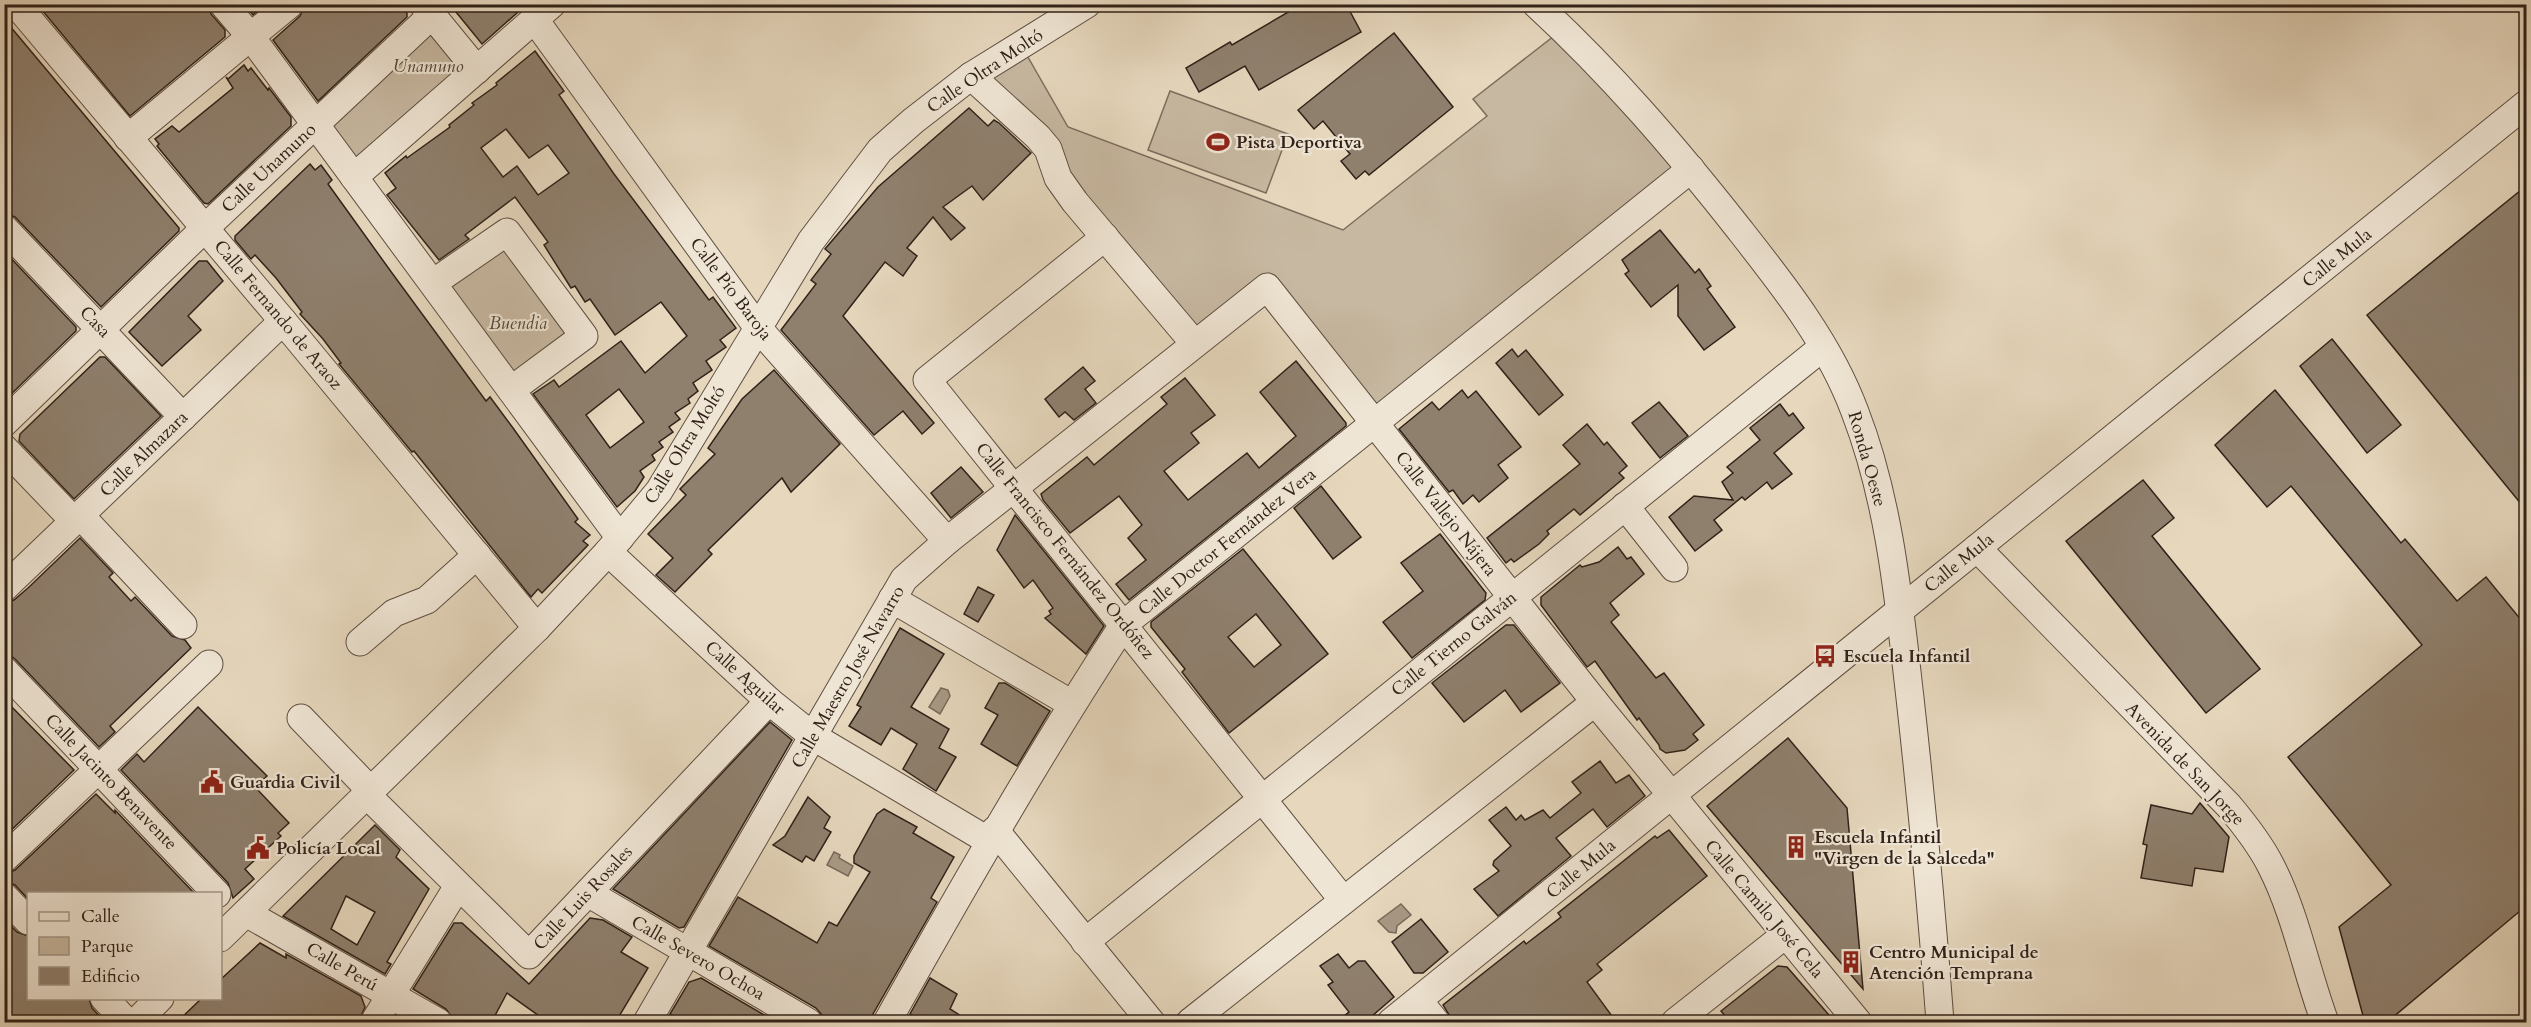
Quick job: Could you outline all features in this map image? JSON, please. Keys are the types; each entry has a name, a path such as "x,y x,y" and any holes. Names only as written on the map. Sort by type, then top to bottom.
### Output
{"street":[{"name":"Calle Fernando de Araoz","path":"16,4 284,321 537,628"},
{"name":"Calle Aguilar","path":"224,4 251,37 511,390 614,545 769,701 814,737 992,836 1085,942 1151,1023"},
{"path":"128,138 290,4"},
{"name":"Calle Oltra Moltó","path":"222,936 537,628 614,545 659,490 811,241 880,150 912,121 971,76 1087,4"},
{"name":"Ronda Oeste","path":"1536,4 1578,43 1636,105 1691,169 1769,268 1823,347 1855,411 1879,492 1900,610 1926,844 1940,1023"},
{"path":"427,10 477,70"},
{"name":"Calle Unamuno","path":"4,423 315,125 427,10"},
{"path":"354,177 543,12"},
{"name":"Calle Pío Baroja","path":"543,12 758,327 947,541"},
{"path":"971,76 1038,137 1048,149 1058,178 1194,343"},
{"name":"Calle Mula","path":"1391,1023 2526,104"},
{"name":"Calle Doctor Fernández Vera","path":"887,1023 992,836 1072,704 1124,624 1691,169"},
{"name":"Casa","path":"4,228 183,417"},
{"path":"433,283 507,232 584,336 511,390"},
{"name":"Calle Francisco Fernández Ordóñez","path":"1105,237 927,380 1343,900"},
{"name":"Calle Vallejo Nájera","path":"1267,287 1671,796"},
{"name":"Calle Maestro José Navarro","path":"647,1023 690,953 904,579 947,541 1267,287"},
{"name":"Calle Almazara","path":"4,588 284,321"},
{"name":"Calle Tierno Galván","path":"1085,942 1823,347"},
{"path":"4,448 183,625"},
{"path":"1625,506 1674,568"},
{"name":"Avenida de San Jorge","path":"1977,548 2229,806 2252,834 2271,866 2294,925 2325,1023"},
{"path":"360,642 394,613 427,600 477,555"},
{"path":"892,599 1072,704"},
{"path":"4,859 209,664"},
{"name":"Calle Jacinto Benavente","path":"4,670 215,892"},
{"name":"Calle Luis Rosales","path":"301,718 458,886 529,955 769,701"},
{"path":"1190,1023 1595,702"},
{"name":"Calle Camilo José Cela","path":"1671,796 1858,1023"},
{"path":"374,1023 458,886"},
{"name":"Calle Severo Ochoa","path":"588,893 808,1023"},
{"path":"4,896 27,920"},
{"path":"222,899 243,915"},
{"name":"Calle Perú","path":"243,915 438,1023"},
{"path":"1675,1023 1785,935"},
{"path":"105,1000 127,1023"},
{"path":"136,1023 159,1000"},
{"path":"1419,1001 1436,1023"}],"green space":[{"name":"Unamuno","path":"432,15 477,70 354,177 315,125"},
{"path":"1563,29 1691,169 1374,424 1267,287 1194,343 971,76 1021,45 1068,127 1343,230 1487,116 1473,99"},
{"name":"Pista Deportiva","path":"1170,91 1288,134 1266,193 1148,150"},
{"name":"Buendia","path":"507,232 584,336 511,390 433,283"}],"shaded area":[{"path":"941,688 948,690 950,696 940,714 929,707"},
{"path":"834,852 840,855 839,858 853,866 848,876 827,865"},
{"path":"1401,904 1411,915 1397,926 1396,933 1389,932 1378,921"}],"building":[{"path":"37,4 208,4 211,14 225,30 225,37 130,116"},
{"path":"244,4 265,4 253,15"},
{"path":"305,4 400,4 407,13 407,17 318,101 273,40 300,16"},
{"path":"464,4 527,4 482,44 456,12"},
{"path":"1302,4 1346,4 1361,32 1259,90 1245,66 1199,92 1186,68 1230,42 1232,45"},
{"path":"4,19 179,228 179,231 101,307 15,217 4,213"},
{"path":"1394,33 1453,107 1369,175 1365,171 1356,179 1341,161 1350,154 1323,121 1314,129 1298,110"},
{"path":"535,51 564,91 559,95 614,174 709,300 713,297 736,328 720,340 726,347 706,361 712,370 693,383 698,391 688,399 690,403 675,413 680,419 669,427 673,432 659,442 663,447 652,455 655,460 640,471 644,477 635,491 617,507 533,394 554,380 559,387 621,341 645,373 687,336 661,302 615,335 590,299 585,302 575,286 571,288 544,245 548,242 515,197 465,235 469,239 439,260 387,195 396,188 385,173 450,127 449,125 474,105 472,103 497,85 496,83","holes":["506,129 529,158 548,145 569,173 538,195 517,166 503,177 481,148","619,389 644,422 610,448 586,415"]},
{"path":"244,65 248,71 251,68 268,90 269,88 291,117 291,126 208,204 204,203 157,146 159,144 155,139 172,126 179,132 233,88 226,77 228,79"},
{"path":"969,108 988,126 994,120 999,123 1031,153 983,200 972,186 943,207 965,228 951,240 933,217 907,248 917,256 903,276 885,262 843,316 934,423 922,434 903,411 874,435 781,330 816,284 811,280 831,254 825,249 878,187"},
{"path":"310,164 315,170 321,165 332,180 328,184 392,273 486,401 490,397 513,428 578,519 575,522 590,535 583,541 588,545 542,593 538,589 531,597 414,451 412,452 339,364 341,363 300,314 302,312 276,278 255,255 251,259 235,240 235,236"},
{"path":"2526,186 2526,510 2367,315"},
{"path":"1660,230 1695,273 1699,269 1711,286 1707,289 1735,327 1704,350 1678,316 1678,285 1651,307 1625,274 1629,271 1622,260"},
{"path":"4,251 76,327 76,331 4,401"},
{"path":"199,261 207,261 223,281 188,316 201,330 162,366 129,332"},
{"path":"2332,339 2401,425 2367,453 2300,366"},
{"path":"1512,349 1518,357 1526,350 1563,395 1539,415 1496,363"},
{"path":"100,357 105,357 161,416 74,499 19,441 20,434"},
{"path":"1296,361 1346,423 1346,426 1129,600 1116,584 1146,560 1128,538 1142,525 1119,496 1070,533 1043,500 1041,494 1087,457 1094,465 1167,404 1161,397 1185,378 1215,415 1191,433 1199,443 1164,471 1188,500 1247,453 1259,468 1296,436 1260,392"},
{"path":"1083,367 1095,381 1085,389 1096,403 1074,420 1065,412 1059,417 1045,399"},
{"path":"774,370 840,444 791,492 782,478 708,550 712,554 675,592 656,575 673,558 648,534 686,495 680,489 715,454 708,448 742,399"},
{"path":"1462,390 1468,398 1476,391 1521,447 1498,465 1508,478 1479,502 1473,495 1463,504 1453,490 1449,492 1399,429 1432,402 1439,410"},
{"path":"2275,390 2401,543 2405,539 2457,601 2486,577 2526,626 2526,906 2386,1023 2365,1023 2339,927 2391,885 2288,757 2422,645 2291,486 2267,507 2215,445"},
{"path":"1659,402 1688,436 1660,458 1632,423"},
{"path":"1780,404 1789,416 1793,413 1804,428 1774,453 1792,474 1772,489 1767,482 1745,500 1742,497 1714,520 1722,530 1695,551 1669,517 1694,496 1733,500 1722,482 1733,473 1727,467 1760,440 1750,428"},
{"path":"1587,424 1604,445 1607,442 1627,466 1619,473 1624,478 1580,515 1574,509 1547,531 1549,534 1539,544 1514,562 1511,559 1506,563 1487,538 1580,464 1563,445"},
{"path":"961,467 983,492 951,518 931,493"},
{"path":"2143,480 2174,518 2152,536 2260,669 2206,713 2066,541"},
{"path":"1321,486 1361,537 1333,559 1294,508"},
{"path":"1015,515 1104,626 1086,654 1045,618 1051,614 1049,611 1053,608 1033,580 1024,588 997,550"},
{"path":"1440,534 1486,593 1485,600 1412,658 1383,622 1423,591 1401,563"},
{"path":"80,538 113,573 109,577 131,601 135,597 172,636 185,640 191,648 110,726 115,732 99,747 15,659 4,651 4,603 14,600"},
{"path":"1618,547 1627,559 1631,557 1644,574 1610,603 1619,615 1611,622 1656,678 1664,673 1704,725 1693,734 1698,740 1685,750 1666,753 1660,749 1595,661 1587,667 1541,605 1541,597 1580,565 1582,567 1599,562"},
{"path":"1243,549 1328,654 1229,733 1182,672 1185,669 1151,627 1151,622","holes":["1256,614 1281,645 1254,667 1228,637"]},
{"path":"978,587 994,595 978,622 964,614"},
{"path":"1506,625 1514,625 1560,683 1521,712 1505,690 1464,722 1432,683"},
{"path":"900,628 944,654 911,707 949,729 939,748 956,757 936,791 903,769 917,744 891,728 881,745 849,726 861,707 857,705"},
{"path":"999,683 1005,683 1050,711 1017,766 981,744 998,715 985,708"},
{"path":"4,699 74,770 4,837"},
{"name":"Guardia Civil","path":"198,707 267,776 255,787 289,823 278,833 281,836 245,869 254,879 233,898 228,883 121,770 137,754 144,762"},
{"path":"770,722 792,740 684,927 679,928 613,889"},
{"name":"Escuela Infantil \"Virgen de la Salceda\"","path":"1788,738 1847,808 1863,989 1707,806"},
{"path":"1600,761 1616,783 1629,775 1645,796 1607,827 1593,809 1556,838 1571,856 1498,916 1474,889 1499,871 1493,865 1494,861 1511,846 1489,820 1506,807 1516,820 1521,815 1525,820 1543,810 1550,818 1581,793 1572,782"},
{"path":"96,794 115,813 115,810 193,892 27,892 27,898 15,885 4,881 4,874 15,870"},
{"path":"808,797 830,817 824,828 831,832 814,861 806,856 802,862 773,845 785,836"},
{"path":"2200,803 2229,837 2223,872 2195,868 2192,886 2141,878 2147,845 2143,844 2151,805 2192,814"},
{"path":"884,809 917,827 913,833 954,857 931,898 937,902 873,1014 871,1023 824,1023 822,1015 816,1008 709,946 738,897 817,943 829,922 837,926 870,872 854,863 854,856 877,814"},
{"path":"375,825 400,850 396,857 429,889 387,962 391,964 385,974 283,916","holes":["346,896 375,912 357,945 331,929"]},
{"path":"1669,830 1707,876 1597,964 1602,970 1587,982 1617,1023 1454,1023 1443,1005 1524,941 1526,944 1561,917 1558,913 1655,836 1657,838"},
{"path":"590,918 603,920 632,937 621,952 648,968 615,1023 549,1023 507,993 491,1023 456,1023 446,1009 413,989 454,923 462,923 529,984"},
{"path":"4,919 17,932 27,936 27,1000 89,1000 92,1008 106,1023 4,1023"},
{"path":"1421,919 1448,952 1423,973 1414,973 1392,942"},
{"path":"260,943 286,958 286,954 361,996 365,1007 358,1023 176,1023 200,1000 222,1000 222,978"},
{"path":"1338,954 1349,968 1358,961 1365,961 1394,997 1364,1023 1335,1023 1349,1012 1328,985 1333,982 1320,966"},
{"path":"1778,966 1787,967 1836,1023 1731,1023 1721,1011"},
{"path":"701,978 778,1023 686,1023 670,1014 689,982"},
{"path":"930,978 957,994 950,1009 972,1023 924,1023 910,1014"}],"place":[{"name":"Pista Deportiva","path":"1218,142"},
{"name":"Escuela Infantil","path":"1825,656"},
{"name":"Guardia Civil","path":"212,782"},
{"name":"Escuela Infantil \"Virgen de la Salceda\"","path":"1796,847"},
{"name":"Policía Local","path":"258,848"},
{"name":"Centro Municipal de Atención Temprana","path":"1851,962"}]}
